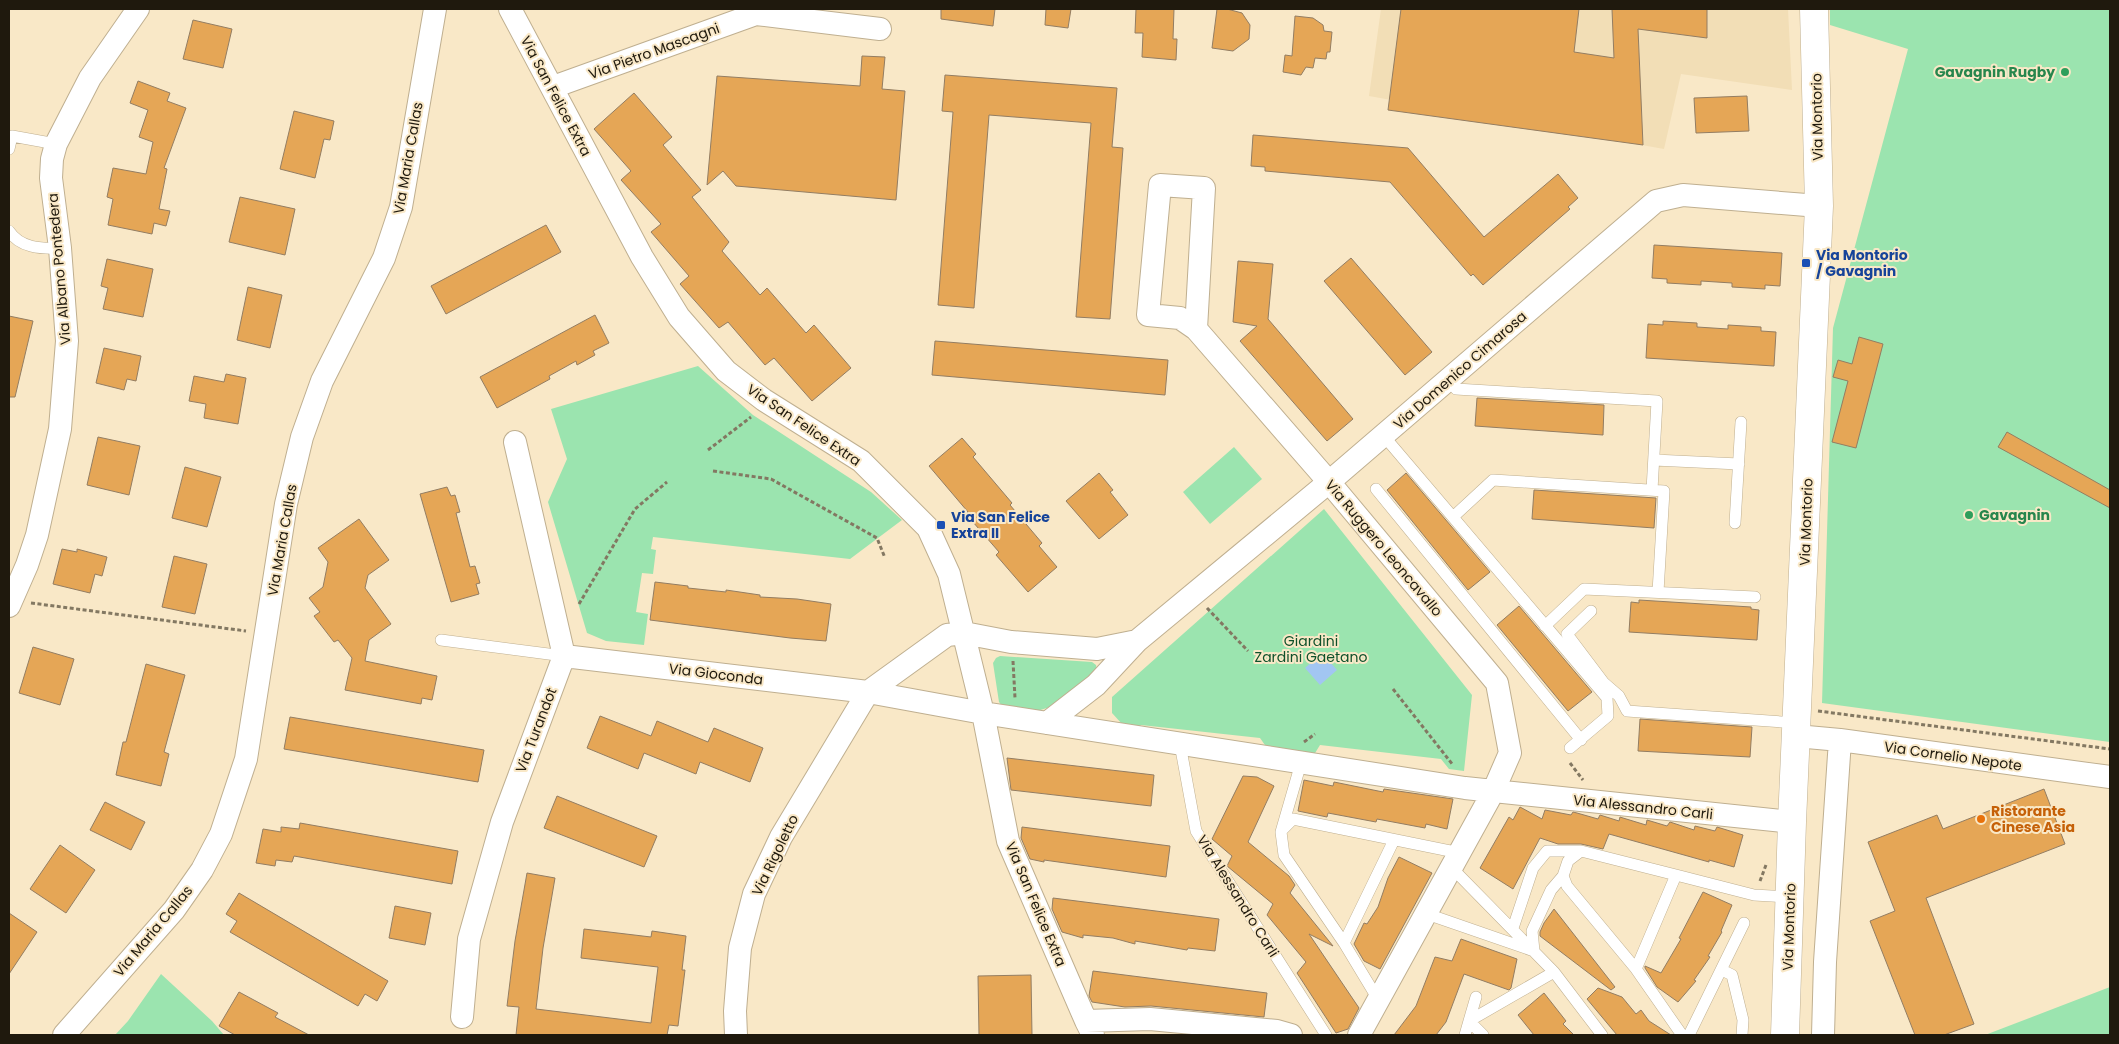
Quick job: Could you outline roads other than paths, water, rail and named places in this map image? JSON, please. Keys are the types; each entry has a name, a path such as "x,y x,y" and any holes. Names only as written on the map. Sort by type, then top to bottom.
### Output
{"street":[{"name":"Via Albano Pontedera","path":"17,604 37,535 60,429 67,341 60,248 51,178 52,159 56,144 90,78 138,9"},
{"name":"Via Maria Callas","path":"64,1035 174,910 202,870 217,841 244,768 286,504 302,437 322,380 384,258 401,207 435,9"},
{"name":"Via San Felice Extra","path":"510,9 642,257 680,317 726,371 764,400 861,462 928,528 949,574 983,713 1008,840 1087,1031"},
{"name":"Via Montorio","path":"1785,1035 1792,822 1819,206 1814,9"},
{"name":"Via Pietro Mascagni","path":"553,87 755,11 880,29"},
{"name":"Via Ruggero Leoncavallo","path":"1196,329 1204,188 1160,185 1148,316 1180,318 1196,329 1329,482 1497,683 1510,753 1493,792"},
{"name":"Via Domenico Cimarosa","path":"1047,723 1096,685 1137,641 1193,593 1329,482 1656,201 1683,195 1819,206"},
{"path":"515,442 564,656"},
{"name":"Via Domenico Cimarosa","path":"964,633 1012,642 1097,649 1137,641"},
{"path":"868,692 947,635 964,633"},
{"name":"Via Gioconda","path":"564,656 868,692 983,713"},
{"name":"Via Turandot","path":"462,1017 469,939 496,840 564,656"},
{"name":"Via Rigoletto","path":"736,1035 735,1011 740,948 754,894 781,837 868,692"},
{"name":"Via Alessandro Carli","path":"983,713 1493,792 1792,822"},
{"name":"Via Cornelio Nepote","path":"1797,722 1840,740 2110,777"},
{"path":"1823,1035 1825,962 1840,740"},
{"path":"1359,1035 1493,792"},
{"path":"1087,1031 1145,1027 1277,1031 1291,1035"}],"lane":[{"path":"9,149 12,136 56,144"},
{"path":"9,231 14,238 24,244 60,248"},
{"path":"1449,379 1456,389 1657,401 1652,490"},
{"path":"1735,523 1742,422"},
{"path":"1383,435 1607,698 1608,716 1570,748"},
{"path":"1654,460 1739,464"},
{"path":"1453,517 1493,480 1664,491 1658,592"},
{"path":"1376,489 1581,740"},
{"path":"1545,626 1584,589 1755,598"},
{"path":"1591,611 1567,634 1604,683 1619,696 1627,711 1797,722"},
{"path":"441,640 564,656"},
{"name":"Via Alessandro Carli","path":"1180,744 1196,832 1326,1035"},
{"path":"1301,763 1281,832 1284,855 1344,943 1379,1001"},
{"path":"1281,832 1293,819 1394,840 1456,860 1513,928 1554,972 1602,1035"},
{"path":"1344,943 1394,840"},
{"path":"1513,928 1533,868 1547,851 1581,851 1754,895 1790,897"},
{"path":"1534,951 1532,931 1551,890 1563,876 1568,861 1581,851"},
{"path":"1636,969 1676,875"},
{"path":"1563,876 1567,886 1636,969 1682,1035"},
{"path":"1427,914 1534,951"},
{"path":"1689,1035 1744,923"},
{"path":"1722,970 1732,975 1743,1020 1742,1035"},
{"path":"1469,1021 1554,972"},
{"path":"1465,1035 1476,996"},
{"path":"1469,1021 1483,1035"}],"water":[{"path":"1322,653 1337,670 1320,685 1305,668"}],"place":[{"name":"Gavagnin Rugby","path":"2065,72"},
{"name":"Via Montorio / Gavagnin","path":"1806,263"},
{"name":"Gavagnin","path":"1969,515"},
{"name":"Via San Felice Extra II","path":"941,525"},
{"name":"Ristorante Cinese Asia","path":"1981,819"}],"park label":[{"name":"Giardini Zardini Gaetano","path":"1311,650"}]}
